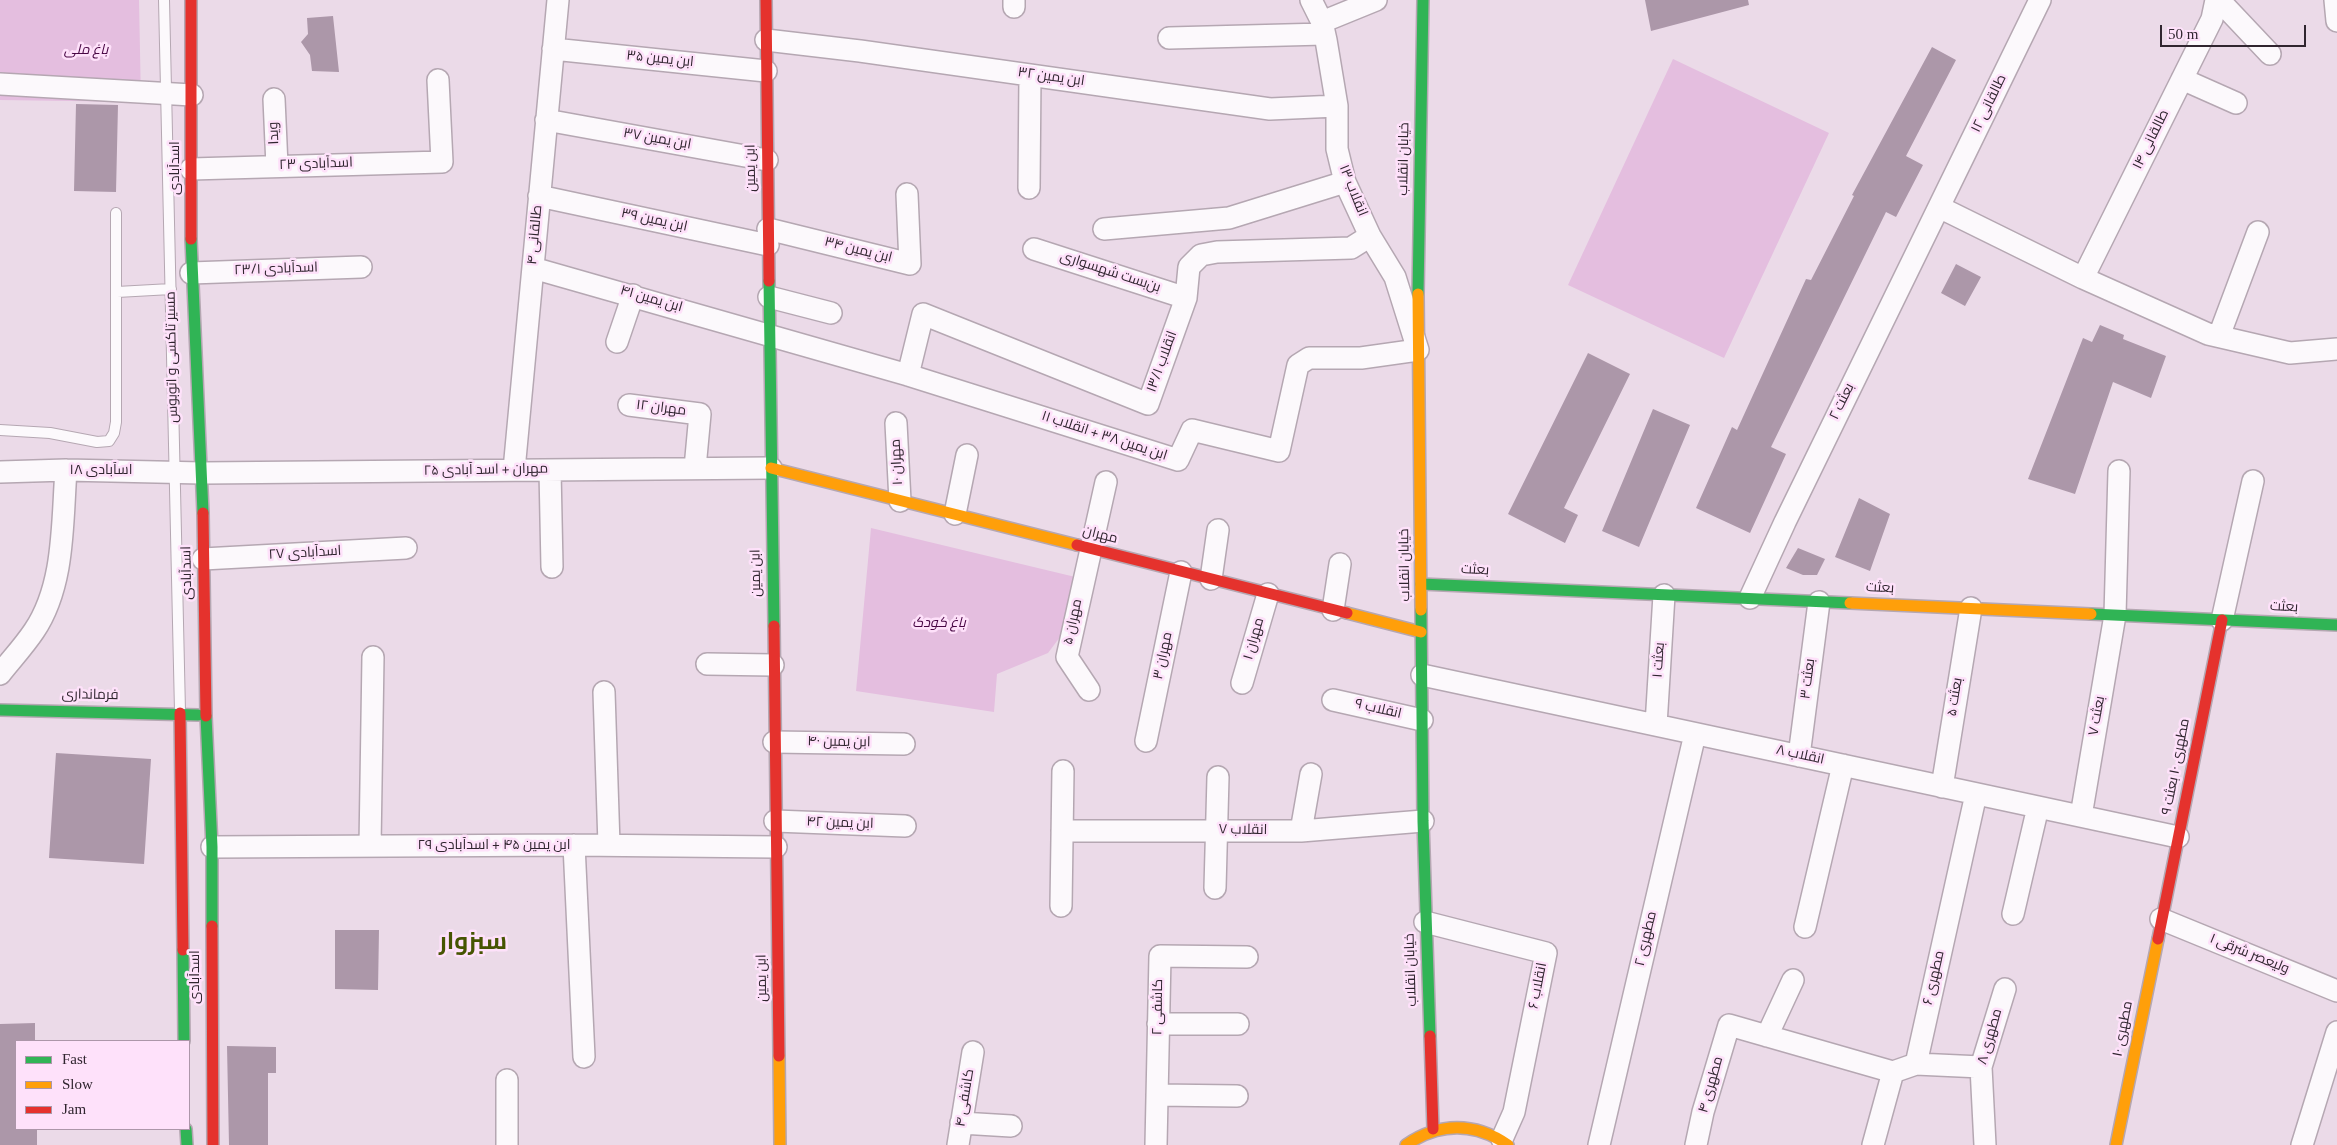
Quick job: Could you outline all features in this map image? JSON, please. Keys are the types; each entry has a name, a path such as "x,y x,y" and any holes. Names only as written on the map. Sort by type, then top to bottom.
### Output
{"street":[{"name":"اسدآبادی","path":"191,0 191,273 202,473 206,716 212,847 211,1026 213,1145"},
{"name":"طالقانی ۴","path":"514,470 558,0"},
{"name":"ابن یمین","path":"766,0 770,468 780,1145"},
{"name":"انقلاب ۱۳","path":"1311,0 1323,28 1337,106 1336,149 1345,182 1370,236 1395,277 1418,350"},
{"path":"1169,38 1323,28 1376,0"},
{"name":"خیابان انقلاب","path":"1423,0 1418,350 1423,821 1433,1129"},
{"name":"طالقانی ۱۲","path":"1939,207 2040,0"},
{"name":"طالقانی ۱۴","path":"2083,278 2212,18 2216,0"},
{"path":"2220,0 2270,54"},
{"path":"2335,0 2337,21"},
{"name":"ابن یمین ۳۲","path":"766,40 1270,109 1337,106"},
{"name":"ابن یمین ۳۵","path":"553,49 766,70"},
{"path":"1029,188 1030,75"},
{"path":"2182,79 2236,103"},
{"name":"اسدآبادی ۲۳","path":"191,169 442,162 438,80"},
{"path":"0,84 192,95"},
{"name":"ویدا","path":"274,99 277,166"},
{"name":"ابن یمین ۳۷","path":"546,120 767,160"},
{"path":"1104,229 1229,218 1345,182"},
{"name":"ابن یمین ۳۴","path":"768,237 910,264 906,194"},
{"name":"ابن یمین ۳۹","path":"539,196 768,237"},
{"path":"1939,207 2083,278 2208,334 2290,353 2337,350"},
{"name":"بعثت ۲","path":"1750,598 1785,522 1939,207"},
{"path":"2219,336 2258,232"},
{"name":"انقلاب ۱۳/۱","path":"908,375 923,314 1148,404 1186,298 1189,267 1201,255 1217,252 1351,248 1370,236"},
{"name":"بن‌بست شهسواری","path":"1034,249 1186,298"},
{"name":"اسدآبادی ۲۳/۱","path":"191,273 361,267"},
{"name":"ابن یمین ۴۱","path":"533,268 769,334"},
{"path":"618,342 633,295"},
{"path":"768,297 831,313"},
{"name":"ابن یمین ۳۸ + انقلاب ۱۱","path":"769,334 908,375 1178,460 1192,430 1279,451 1298,365 1309,358 1361,358 1418,350"},
{"name":"مهران ۱۲","path":"629,405 700,414 695,468"},
{"name":"مهران ۱۰","path":"896,423 900,501"},
{"path":"955,514 966,455"},
{"name":"مهران + اسد آبادی ۲۵","path":"202,473 770,468"},
{"name":"مهران","path":"770,468 1421,632"},
{"path":"0,674 34,631 51,595 59,559 66,470"},
{"name":"اسآبادی ۱۸","path":"0,472 66,470 202,473"},
{"path":"550,470 552,567"},
{"name":"بعثت ۷","path":"2081,816 2116,615 2119,471"},
{"path":"2222,620 2253,481"},
{"name":"مهران ۵","path":"1089,690 1067,657 1106,482"},
{"path":"1211,579 1218,530"},
{"name":"اسدآبادی ۲۷","path":"203,559 406,548"},
{"path":"1333,610 1340,564"},
{"name":"مهران ۳","path":"1146,740 1181,572"},
{"name":"بعثت","path":"1421,584 2337,625"},
{"name":"مهران ۱","path":"1242,683 1268,594"},
{"name":"بعثت ۱","path":"1656,725 1664,594"},
{"name":"بعثت ۳","path":"1799,756 1819,602"},
{"name":"بعثت ۵","path":"1942,787 1971,608"},
{"name":"مطهری ۱۰ بعثت ۹","path":"2161,920 2222,620"},
{"path":"370,846 372,657"},
{"path":"707,664 773,665"},
{"name":"انقلاب ۸","path":"1422,675 2178,837"},
{"path":"604,692 609,845"},
{"name":"انقلاب ۹","path":"1333,700 1422,720"},
{"name":"فرمانداری","path":"0,710 180,713 206,716"},
{"name":"اسدآبادی","path":"180,713 184,1040"},
{"name":"مطهری ۲","path":"1599,1145 1695,734"},
{"name":"ابن یمین ۴۰","path":"774,742 904,744"},
{"path":"1805,927 1843,765"},
{"path":"1061,906 1063,771"},
{"path":"1301,831 1311,774"},
{"path":"1215,888 1218,777"},
{"name":"مطهری ۶","path":"1916,1064 1976,794"},
{"path":"2013,914 2038,807"},
{"name":"ابن یمین ۴۲","path":"775,821 905,826"},
{"name":"انقلاب ۷","path":"1062,831 1301,831 1423,821"},
{"path":"574,845 584,1057"},
{"name":"ابن یمین ۴۵ + اسدآبادی ۲۹","path":"212,847 574,845 776,847"},
{"name":"ولیعصر شرقی ۱","path":"2161,920 2337,991"},
{"name":"مطهری ۱۰","path":"2116,1145 2161,920"},
{"name":"انقلاب ۶","path":"1425,922 1546,953 1514,1112 1505,1142"},
{"name":"کاشفی ۲","path":"1156,1145 1160,956 1247,957"},
{"path":"1792,980 1767,1036 1893,1072 1916,1064 1981,1067"},
{"name":"مطهری ۸","path":"1984,1145 1981,1067 2005,989"},
{"path":"1158,1024 1238,1024"},
{"name":"مطهری ۴","path":"1696,1145 1703,1112 1729,1025 1767,1036"},
{"path":"2302,1145 2337,1032"},
{"name":"کاشفی ۴","path":"958,1145 973,1052"},
{"path":"1874,1145 1893,1072"},
{"path":"507,1080 507,1145"},
{"path":"1157,1095 1237,1096"},
{"path":"961,1123 1011,1126"},
{"path":"1406,1145 1413,1139 1433,1129 1457,1126 1480,1129 1505,1142"},
{"path":"186,1130 187,1145"}],"lane":[{"name":"مسیر تاکسی و اتوبوس","path":"164,0 180,713"},
{"path":"0,430 50,433 97,442 109,441 114,433 116,422 116,213"},
{"path":"117,292 171,289"}],"green space":[{"name":"باغ ملی","path":"0,0 139,0 141,102 0,100"},
{"path":"1673,59 1829,133 1724,358 1568,285"},
{"name":"باغ کودک","path":"871,528 1092,581 1084,605 1048,653 997,674 994,712 856,691"}],"building":[{"path":"1645,0 1748,0 1749,5 1651,31"},
{"path":"333,16 339,72 312,71 310,55 301,42 308,34 307,18"},
{"path":"1932,47 1956,60 1906,156 1923,165 1896,217 1886,212 1771,447 1786,454 1750,533 1696,508 1732,427 1737,430 1806,279 1811,280 1854,196 1852,195"},
{"path":"76,104 118,105 116,192 74,191"},
{"path":"1956,264 1981,277 1965,306 1941,293"},
{"path":"2100,325 2124,335 2123,339 2166,356 2151,398 2113,382 2075,494 2028,479 2083,338 2092,342"},
{"path":"1588,353 1630,374 1564,508 1578,515 1565,543 1508,514"},
{"path":"1653,409 1690,425 1639,547 1602,531"},
{"path":"1859,498 1890,514 1870,571 1835,557"},
{"path":"1798,548 1825,559 1817,575 1803,575 1786,568"},
{"path":"56,753 151,759 144,864 49,858"},
{"path":"335,930 379,930 378,990 335,989"},
{"path":"35,1023 35,1040 15,1040 15,1130 37,1130 37,1145 0,1145 0,1024"},
{"path":"227,1046 276,1047 276,1073 268,1073 268,1145 229,1145"}],"traffic: fast":[{"path":"1418,294 1423,0"},
{"path":"191,239 203,513"},
{"path":"769,281 774,626"},
{"path":"1421,584 1850,603"},
{"path":"1421,610 1423,821 1430,1036"},
{"path":"2091,614 2337,625"},
{"path":"0,710 198,715"},
{"path":"206,716 212,847 212,926"},
{"path":"183,950 184,1040"},
{"path":"186,1130 187,1145"}],"traffic: slow":[{"path":"1418,294 1421,610"},
{"path":"771,468 1077,545"},
{"path":"1850,603 2091,614"},
{"path":"1347,613 1421,632"},
{"path":"2116,1145 2158,939"},
{"path":"779,1056 780,1145"},
{"path":"1406,1145 1431,1132 1457,1128 1483,1132 1508,1145"}],"traffic: jam":[{"path":"191,0 191,239"},
{"path":"766,0 769,281"},
{"path":"203,513 206,716"},
{"path":"1077,545 1347,613"},
{"path":"2158,939 2222,620"},
{"path":"774,626 779,1056"},
{"path":"180,713 183,950"},
{"path":"212,926 213,1145"},
{"path":"1430,1036 1433,1129"}],"district":[{"name":"سبزوار","path":"473,944"}]}
